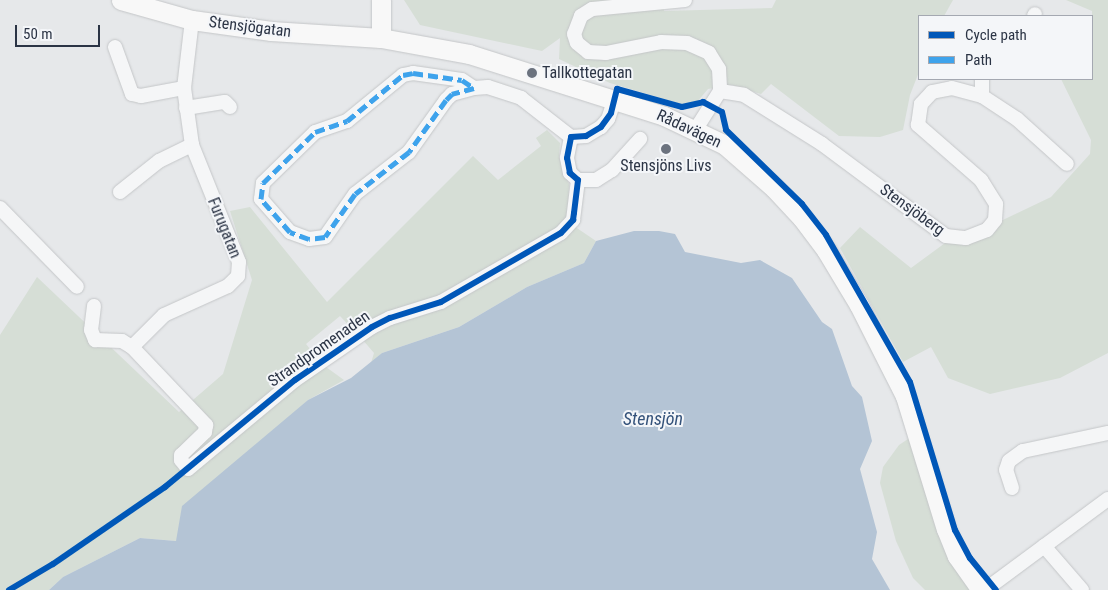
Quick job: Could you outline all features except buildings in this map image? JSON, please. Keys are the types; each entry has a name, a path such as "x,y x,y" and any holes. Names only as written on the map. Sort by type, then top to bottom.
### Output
{"street":[{"name":"Stensjögatan","path":"121,0 192,20 271,31 381,38"},
{"path":"381,38 382,0"},
{"path":"685,0 592,9 577,22 576,39 588,52 597,53 661,42 701,48 714,59 721,81 720,91 696,129"},
{"name":"Furugatan","path":"132,347 164,315 228,286 238,276 239,262 192,144 184,88 192,20"},
{"name":"Rådavägen","path":"381,38 469,54 615,98 696,129 725,145 768,183 826,250 891,364 915,422 946,530 964,568 981,590"},
{"path":"115,47 132,94 141,96 184,88"},
{"path":"474,88 462,80 441,75 413,72 403,75 347,122 315,132 263,183 262,199 290,232 310,240 325,237 355,194 409,152 452,94 474,88 488,87 521,98 571,137 586,136 601,127 615,98"},
{"path":"982,80 982,96"},
{"name":"Stensjöberg","path":"720,91 744,95 754,101 853,166 928,226 957,239 987,230 994,220 996,204 981,180 920,129 918,110 926,98 943,88 964,89 982,96 1017,118 1067,164"},
{"path":"186,108 225,102 230,107"},
{"path":"571,137 567,166 578,180 596,180 603,176 640,139"},
{"path":"120,192 159,161 192,144"},
{"name":"Strandpromenaden","path":"132,347 206,425 205,432 182,455 181,460 188,469 296,380 372,326 390,318 442,302 562,234 573,220 578,180"},
{"path":"0,208 77,287"},
{"path":"94,306 91,330 95,340 122,342 132,347"},
{"path":"1012,488 1006,470 1009,462 1024,451 1108,433"},
{"path":"985,590 1108,499"},
{"path":"1044,546 1082,590"}],"shaded area":[{"path":"404,0 663,0 664,11 772,8 776,0 953,0 945,15 918,15 918,75 910,95 903,130 880,137 839,136 771,84 761,94 732,85 708,89 697,102 684,105 610,83 559,59 560,38 542,51 420,25"},
{"path":"1066,0 1108,0 1108,353 1060,378 990,394 948,378 931,347 903,362 840,248 860,227 911,268 956,235 967,237 1051,197 1090,154 1091,140 1061,80 1093,80 1092,11"},
{"path":"547,130 560,143 559,157 569,184 568,222 596,241 584,263 527,287 459,327 382,353 371,363 374,353 362,339 326,367 344,380 308,400 176,541 140,538 63,577 49,590 0,590 0,335 37,277 179,412 223,374 252,280 230,211 250,207 327,302 473,156 498,180 541,146 536,138","holes":["340,316 355,332 319,360 306,344"]},
{"path":"911,437 970,590 925,590 913,578 896,541 880,483 883,467 899,445"}],"water":[{"name":"Stensjön","path":"634,231 659,231 675,234 685,252 741,263 760,260 792,278 822,322 832,329 852,386 862,397 872,441 860,469 877,532 872,559 890,590 49,590 63,577 140,538 176,541 182,506 308,400 351,378 382,353 459,327 527,287 584,263 596,241"}],"marked path":[{"path":"413,73 462,80 474,88 452,94 409,152 355,194 325,237 309,239 290,232 261,199 263,183 315,132 347,121 403,75 413,73"}],"cycle path":[{"path":"9,590 53,564 165,487 295,380 372,327 390,318 441,302 561,233 573,220 578,180 570,173 567,158 571,137 586,136 601,127 611,113 617,89 682,107 703,102 722,112 726,130 802,204 826,235 910,382 955,530 970,558 996,590"}],"place":[{"name":"Tallkottegatan","path":"532,73"},
{"name":"Stensjöns Livs","path":"666,149"}]}
